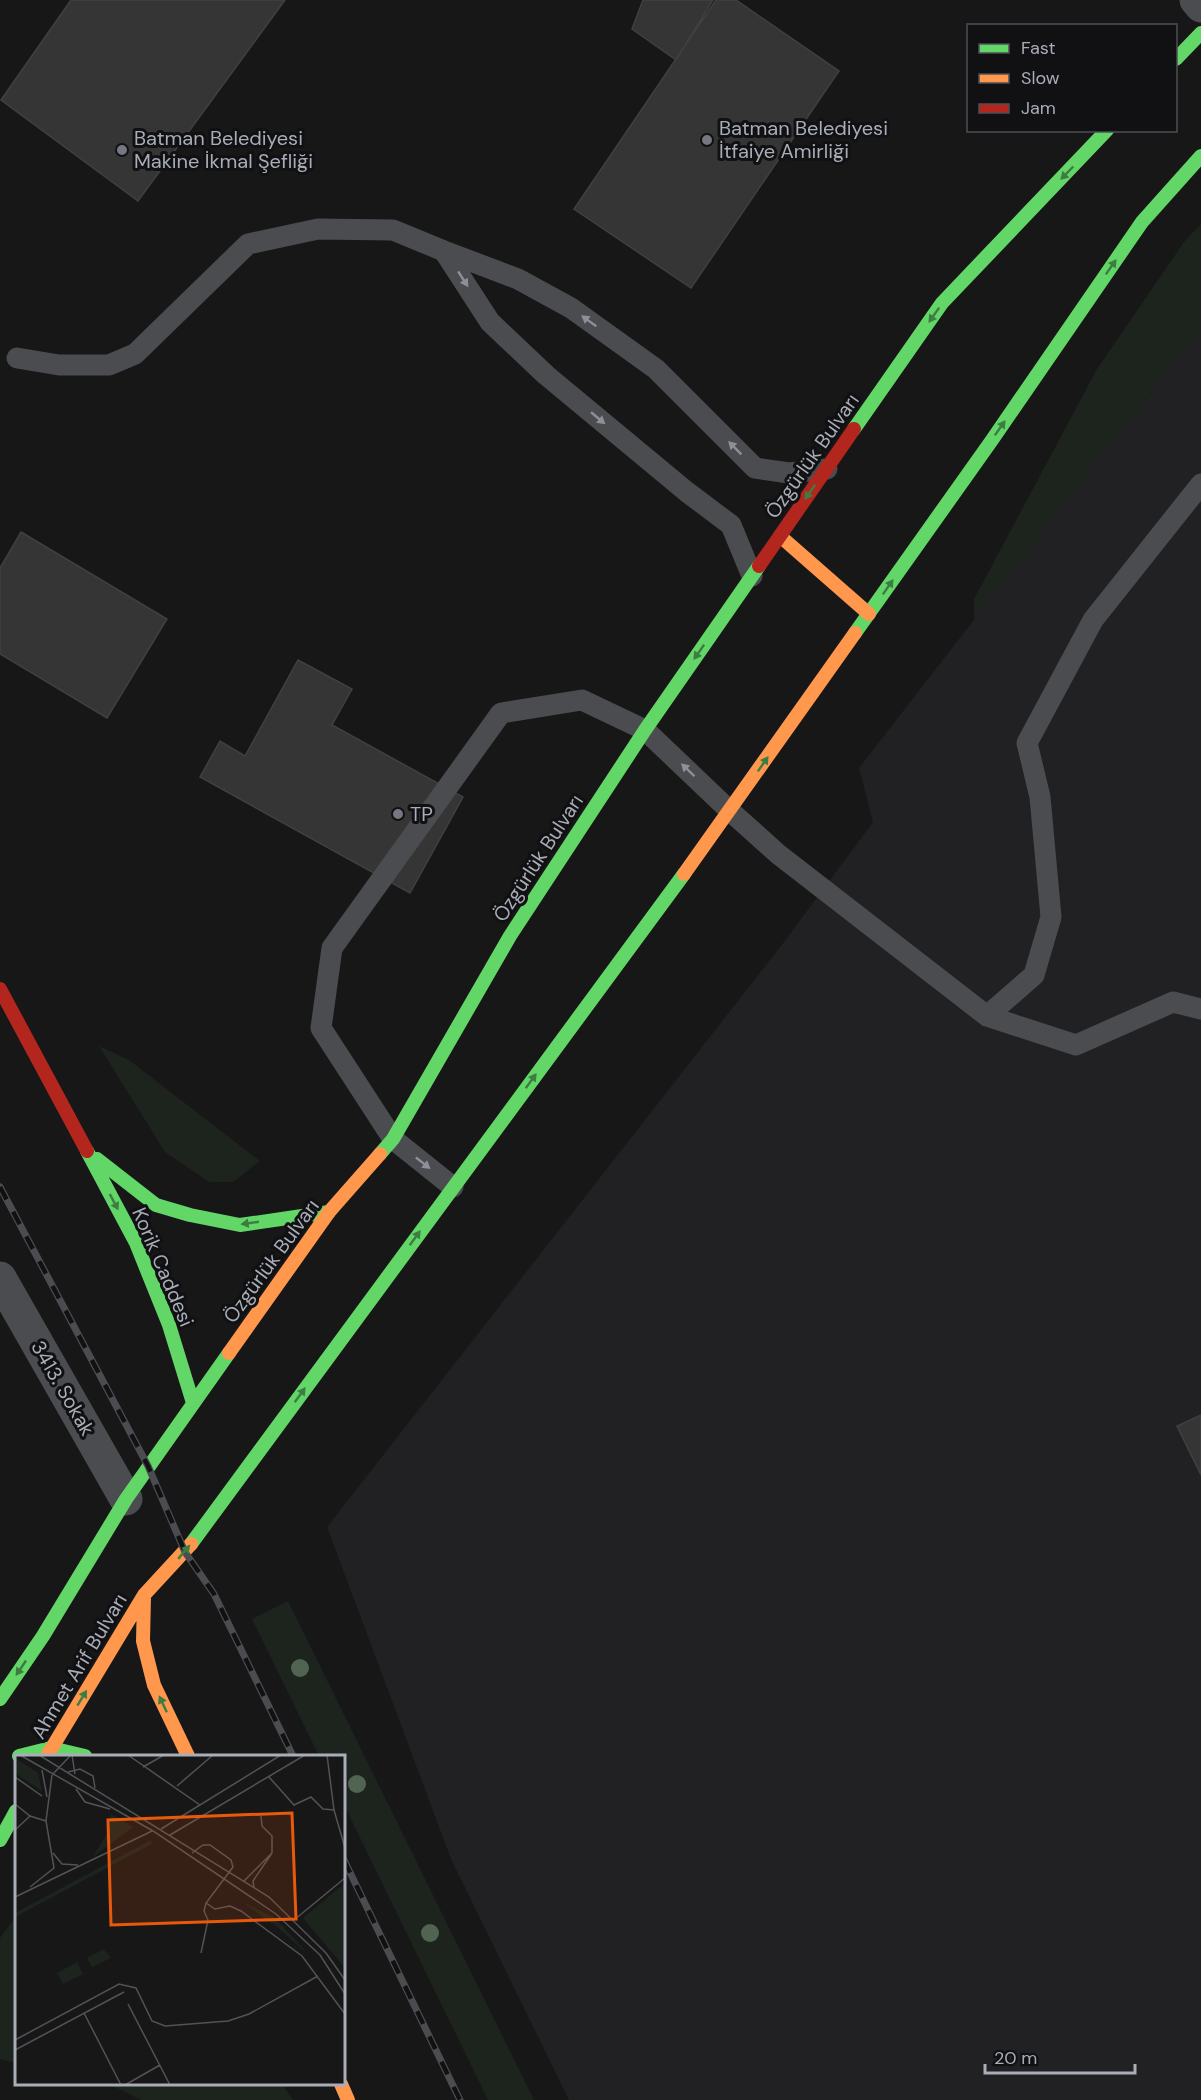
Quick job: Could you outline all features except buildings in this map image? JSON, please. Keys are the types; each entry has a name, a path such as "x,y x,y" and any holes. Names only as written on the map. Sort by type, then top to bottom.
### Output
{"main road":[{"path":"1177,58 1201,33"},
{"name":"Özgürlük Bulvarı","path":"0,1699 43,1636 126,1499 193,1403 329,1212 393,1139 510,936 645,730 942,303 1105,132"},
{"path":"188,1755 154,1684 143,1641 144,1595 185,1552 730,811 1142,222 1201,156"},
{"path":"780,536 869,614"},
{"name":"Korik Caddesi","path":"0,989 140,1253 170,1325 193,1403"},
{"name":"Korik Caddesi","path":"86,1151 156,1205 190,1215 240,1225 329,1212"},
{"name":"Ahmet Arif Bulvarı","path":"49,1752 144,1595"},
{"path":"32,1755 49,1752 76,1755"},
{"path":"0,1840 15,1813"},
{"path":"341,2085 348,2100"}],"street":[{"path":"1196,0 1201,6"},
{"name":"3413. Sokak","path":"0,1278 126,1499"}],"lane":[{"path":"17,358 59,365 109,365 135,354 248,244 318,229 393,230 518,279 572,308 656,369 755,468 789,474 826,469"},
{"path":"444,251 490,322 546,375 687,492 731,525 752,576"},
{"path":"987,1016 1034,975 1051,917 1040,796 1027,743 1093,620 1201,484"},
{"path":"453,1187 393,1139 321,1028 332,948 501,713 582,700 645,730 778,854 987,1016 1076,1045 1173,1002 1201,1009"}],"shaded area":[{"path":"1201,224 1201,327 974,620 974,599 1097,369 1184,242"},
{"path":"1201,327 1201,2100 569,2100 451,1859 327,1527 784,942 873,822 859,768"},
{"path":"99,1046 129,1060 260,1161 233,1182 209,1182 165,1152"},
{"path":"288,1601 534,2100 488,2100 345,1807 345,1755 319,1755 252,1619"},
{"path":"15,1917 15,2063 0,2059 0,1938"},
{"path":"105,2085 283,2085 293,2100 141,2100 115,2087"}],"railway":[{"path":"0,1187 148,1466 185,1552 214,1594 293,1755"},
{"path":"345,1862 460,2100"}],"traffic: fast":[{"path":"1177,58 1201,33"},
{"path":"854,429 942,303 1105,132"},
{"path":"855,633 992,440 1142,222 1201,156"},
{"path":"380,1154 393,1139 510,936 645,730 759,566"},
{"path":"191,1544 684,874"},
{"path":"87,1151 136,1243 169,1325 193,1403"},
{"path":"97,1159 156,1205 190,1215 240,1225 329,1212"},
{"path":"0,1699 43,1636 126,1499 229,1353"},
{"path":"23,1755 51,1748 81,1755"},
{"path":"0,1840 15,1813"}],"traffic: slow":[{"path":"780,536 869,614"},
{"path":"684,874 855,633"},
{"path":"229,1353 329,1212 380,1154"},
{"path":"48,1755 144,1595 191,1544"},
{"path":"144,1597 143,1641 154,1685 188,1755"},
{"path":"341,2085 348,2100"}],"traffic: jam":[{"path":"759,566 854,429"},
{"path":"0,989 87,1151"}],"place":[{"name":"Batman Belediyesi İtfaiye Amirliği","path":"707,140"},
{"name":"Batman Belediyesi Makine İkmal Şefliği","path":"122,150"},
{"name":"TP","path":"398,814"}]}
